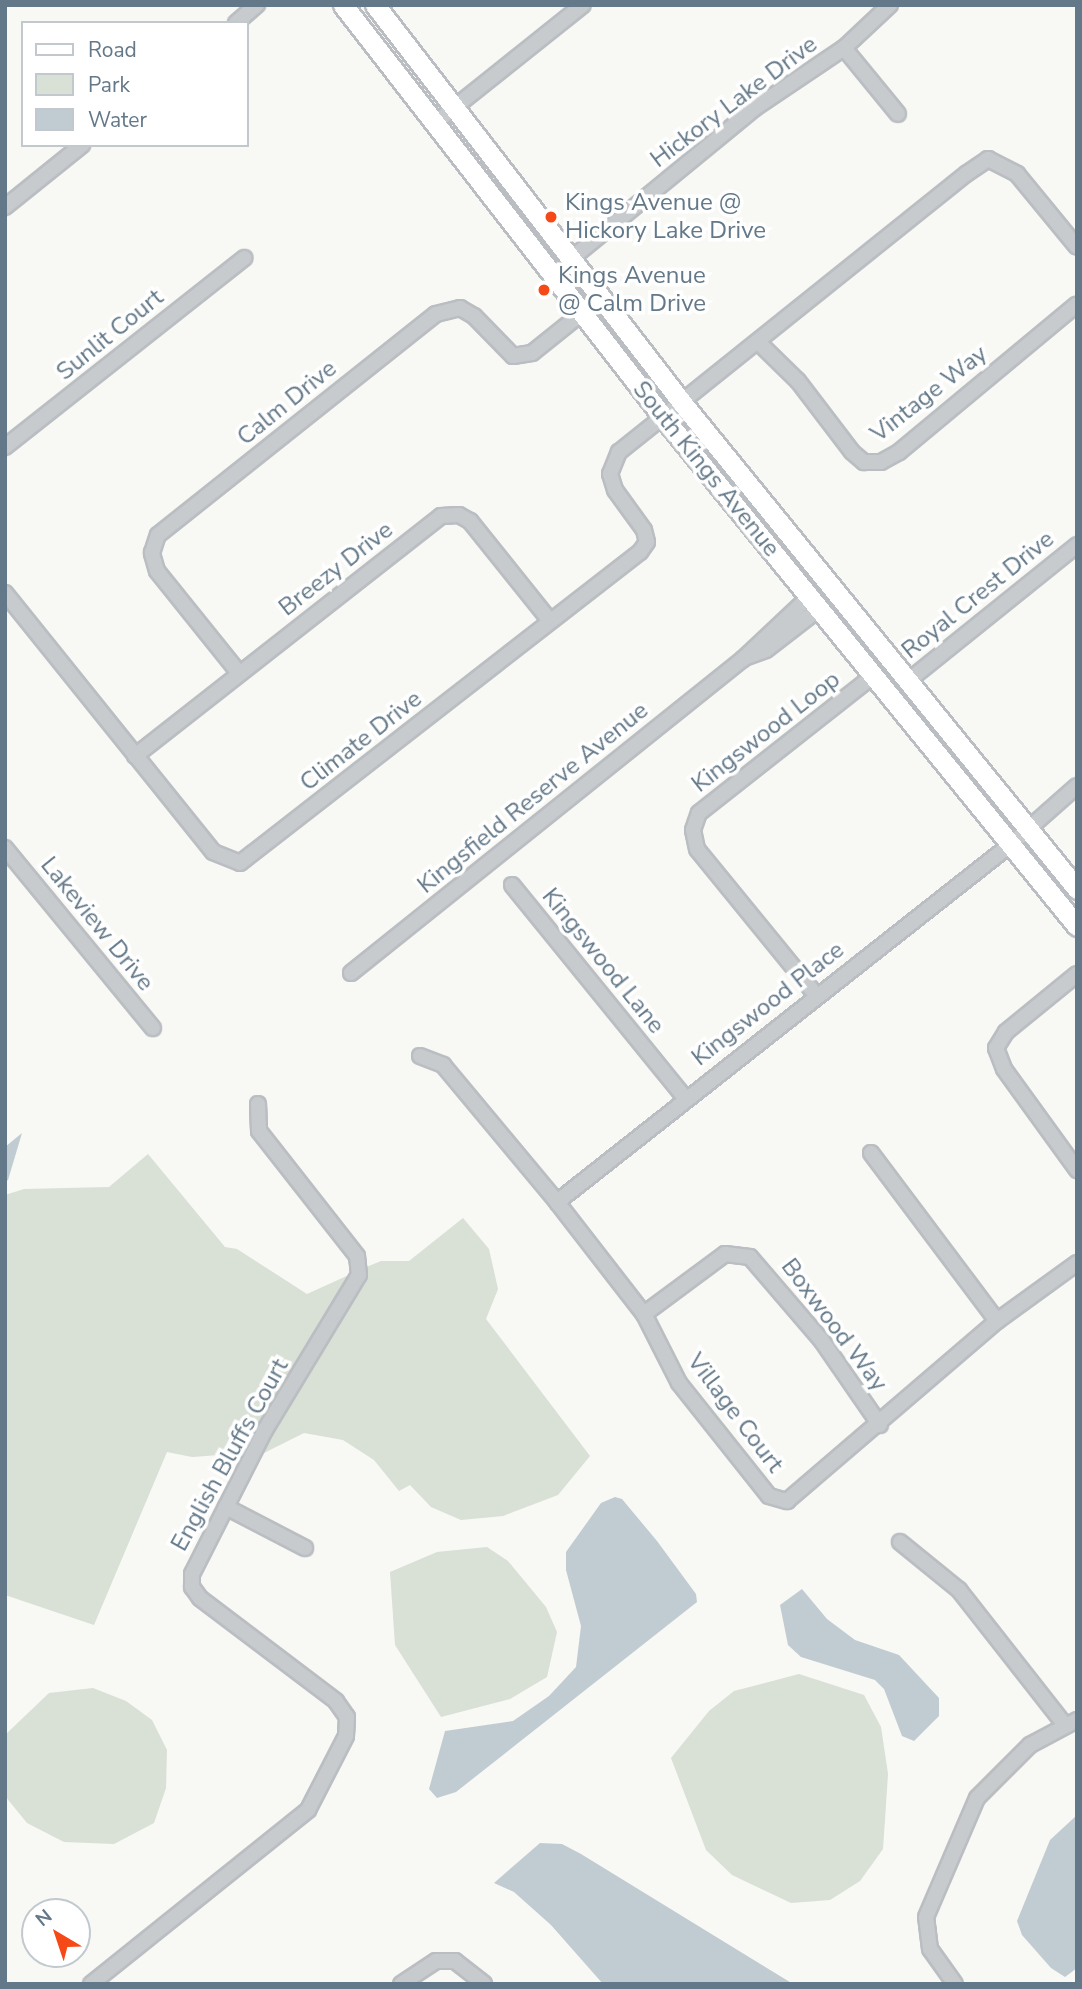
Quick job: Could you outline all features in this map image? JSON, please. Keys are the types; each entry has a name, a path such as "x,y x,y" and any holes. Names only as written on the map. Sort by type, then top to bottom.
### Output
{"main road":[{"name":"South Kings Avenue","path":"344,5 663,417 1077,926"},
{"name":"South Kings Avenue","path":"375,5 683,404 1077,889"}],"street":[{"path":"238,21 257,5"},
{"path":"435,123 583,5"},
{"name":"Hickory Lake Drive","path":"571,259 755,108 844,48 890,5"},
{"path":"844,48 898,114"},
{"path":"5,207 80,147"},
{"path":"683,404 988,159 1017,174 1077,247"},
{"name":"Sunlit Court","path":"5,447 244,258"},
{"name":"Vintage Way","path":"759,343 798,381 852,453 864,462 881,462 899,452 1077,304"},
{"name":"Calm Drive","path":"239,673 157,571 152,553 158,536 436,314 460,308 474,316 513,356 532,353 582,313"},
{"name":"Climate Drive","path":"5,593 213,852 240,863 647,542 610,474 619,452 683,404"},
{"name":"Breezy Drive","path":"135,756 441,516 459,515 470,521 550,621"},
{"name":"Royal Crest Drive","path":"908,681 1077,545"},
{"name":"Kingsfield Reserve Avenue","path":"351,973 814,603"},
{"name":"Kingswood Loop","path":"816,995 697,849 694,822 699,813 873,676"},
{"name":"Kingswood Place","path":"557,1202 685,1098 1010,845 1026,827 1077,786"},
{"name":"Lakeview Drive","path":"5,849 153,1028"},
{"name":"Kingswood Lane","path":"512,885 685,1098"},
{"path":"1077,974 1006,1032 996,1048 1004,1069 1077,1170"},
{"name":"Village Court","path":"420,1056 443,1065 557,1202 644,1314 679,1382 769,1496 787,1501 880,1425 997,1321 1077,1263"},
{"name":"English Bluffs Court","path":"91,1984 308,1810 346,1736 347,1717 336,1701 200,1598 192,1587 192,1574 265,1430 359,1275 357,1256 259,1131 258,1104"},
{"path":"871,1153 997,1321"},
{"name":"Boxwood Way","path":"644,1314 725,1254 750,1257 822,1341 880,1425"},
{"path":"226,1507 305,1548"},
{"path":"900,1542 959,1590 1070,1722 1006,1764 977,1798 926,1917 930,1948 955,1984"},
{"path":"401,1984 418,1970 446,1961 455,1961 484,1984"}],"green space":[{"path":"148,1154 225,1247 237,1249 307,1294 351,1274 246,1453 192,1457 167,1452 94,1625 5,1595 5,1195 24,1189 109,1187"},
{"path":"463,1218 489,1249 498,1289 486,1319 590,1456 558,1495 503,1516 461,1520 431,1507 410,1485 399,1491 374,1460 343,1440 304,1433 260,1455 349,1306 364,1279 364,1268 381,1261 409,1261"},
{"path":"487,1547 508,1561 546,1607 557,1632 547,1677 510,1699 441,1717 395,1645 390,1572 437,1552"},
{"path":"799,1674 864,1695 881,1727 888,1774 883,1849 860,1881 830,1900 791,1903 732,1875 706,1850 671,1758 709,1711 734,1691"},
{"path":"93,1688 126,1701 152,1720 167,1750 166,1788 154,1823 114,1844 64,1842 27,1823 5,1796 5,1735 49,1693"}],"water":[{"path":"22,1133 8,1180 5,1182 5,1147"},
{"path":"615,1497 622,1499 657,1541 696,1594 697,1602 456,1792 437,1798 429,1789 445,1731 513,1721 549,1696 576,1667 581,1626 566,1570 566,1552 601,1503"},
{"path":"802,1589 827,1619 855,1640 899,1655 939,1698 939,1716 914,1741 902,1736 884,1689 875,1680 801,1657 788,1645 780,1605"},
{"path":"1077,1815 1077,1968 1065,1977 1051,1968 1022,1935 1017,1921 1050,1840"},
{"path":"540,1843 562,1844 581,1854 793,1984 603,1984 551,1925 514,1892 494,1883"}],"place":[{"name":"Kings Avenue @ Hickory Lake Drive","path":"551,217"},
{"name":"Kings Avenue @ Calm Drive","path":"544,290"}]}
